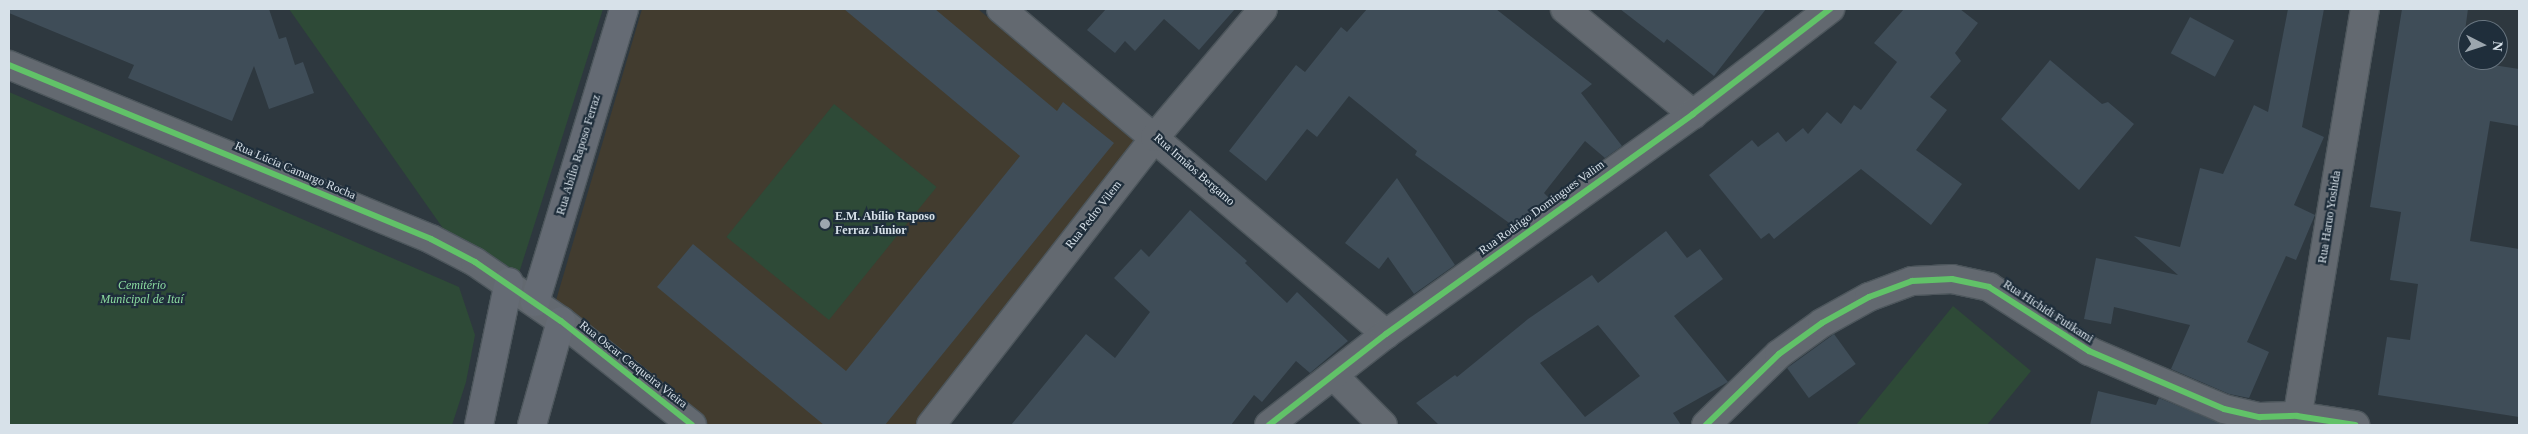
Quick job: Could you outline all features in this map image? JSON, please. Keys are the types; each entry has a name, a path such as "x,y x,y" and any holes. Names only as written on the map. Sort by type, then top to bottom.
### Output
{"street":[{"name":"Rua Abílio Raposo Ferraz","path":"534,302 624,9"},
{"name":"Rua Irmãos Bergamo","path":"1001,9 1155,137 1386,334"},
{"name":"Rua Pedro Vilem","path":"931,425 1155,137 1263,9"},
{"path":"1565,9 1693,114"},
{"name":"Rua Rodrigo Domingues Valim","path":"1269,425 1386,334 1693,114 1830,9"},
{"name":"Rua Haruo Yoshida","path":"2296,421 2365,9"},
{"name":"Rua Lúcia Camargo Rocha","path":"9,65 431,240 509,282 561,322"},
{"name":"Rua Hichidi Futikami","path":"1706,425 1779,354 1822,322 1869,297 1912,281 1952,279 1989,288 2089,351 2224,408 2260,417 2355,425"},
{"path":"479,425 509,282"},
{"path":"532,425 561,322"},
{"name":"Rua Oscar Cerqueira Vieira","path":"561,322 692,425"},
{"path":"1334,376 1383,425"}],"shaded area":[{"name":"E.M. Abílio Raposo Ferraz Júnior","path":"642,9 978,9 1135,141 916,425 709,425 554,307"}],"green space":[{"path":"289,9 603,9 519,273 447,234"},
{"name":"Cemitério Municipal de Itaí","path":"9,92 459,287 475,335 466,382 452,425 9,425"},
{"path":"834,104 937,187 829,320 726,237"},
{"path":"1953,306 2031,371 1987,425 1856,425"}],"building":[{"path":"9,9 269,9 279,39 286,37 295,65 303,62 314,93 269,109 254,66 232,121 128,78 134,65 9,13"},
{"path":"844,9 935,9 1057,111 1063,102 1114,143 885,425 824,425 657,287 693,244 846,371 1020,156"},
{"path":"1106,9 1235,9 1199,50 1164,19 1135,51 1125,41 1115,53 1087,30"},
{"path":"1367,9 1496,9 1592,84 1581,93 1622,146 1605,158 1585,141 1544,193 1549,198 1512,225 1415,155 1417,151 1349,96 1317,137 1307,129 1266,181 1229,151 1296,65 1305,72 1341,27 1347,32"},
{"path":"1620,9 1766,9 1714,76 1667,39 1664,43"},
{"path":"1904,9 1960,9 1978,23 1955,53 1961,61 1930,97 1947,110 1916,150 1962,184 1931,225 1861,169 1774,239 1769,233 1761,239 1709,175 1752,140 1758,147 1778,132 1786,142 1803,128 1808,134 1827,112 1841,124 1854,105 1861,110 1897,62 1874,43"},
{"path":"2288,9 2324,9 2302,127 2324,137 2294,205 2315,215 2296,260 2286,256 2247,342 2269,352 2249,398 2229,394 2171,369 2190,325 2114,307 2111,324 2084,319 2096,258 2178,275 2134,236 2180,247 2200,168 2223,174 2254,105 2268,112"},
{"path":"2402,9 2468,9 2466,20 2458,20 2458,70 2508,70 2508,67 2519,69 2519,126 2490,121 2470,241 2519,249 2519,417 2378,395 2387,337 2410,340 2418,284 2390,280 2401,212 2370,207"},
{"path":"2190,17 2234,40 2215,77 2171,53"},
{"path":"2050,60 2102,104 2108,102 2134,124 2079,190 2001,119"},
{"path":"1397,178 1455,265 1414,294 1388,257 1379,269 1345,243"},
{"path":"1190,210 1247,261 1245,263 1287,303 1297,292 1348,341 1310,373 1296,361 1262,402 1254,395 1231,425 1011,425 1086,334 1115,358 1150,312 1114,278 1141,249 1149,257"},
{"path":"1666,231 1687,258 1700,249 1723,279 1674,316 1728,382 1673,413 1681,425 1439,425 1416,403 1455,375 1457,377 1528,319 1592,275 1598,283","holes":["1598,325 1640,376 1585,417 1540,363"]},
{"path":"1834,334 1856,364 1809,398 1787,368"},
{"path":"2098,391 2156,405 2159,398 2225,425 2090,425"}],"cycle path":[{"path":"1269,425 1386,334 1693,114 1830,9"},
{"path":"9,65 431,239 475,262 561,321 692,425"},
{"path":"1706,425 1779,354 1822,323 1869,297 1912,281 1952,279 1989,287 2089,351 2224,409 2260,417 2297,416 2355,425"}],"place":[{"name":"E.M. Abílio Raposo Ferraz Júnior","path":"825,224"}]}
